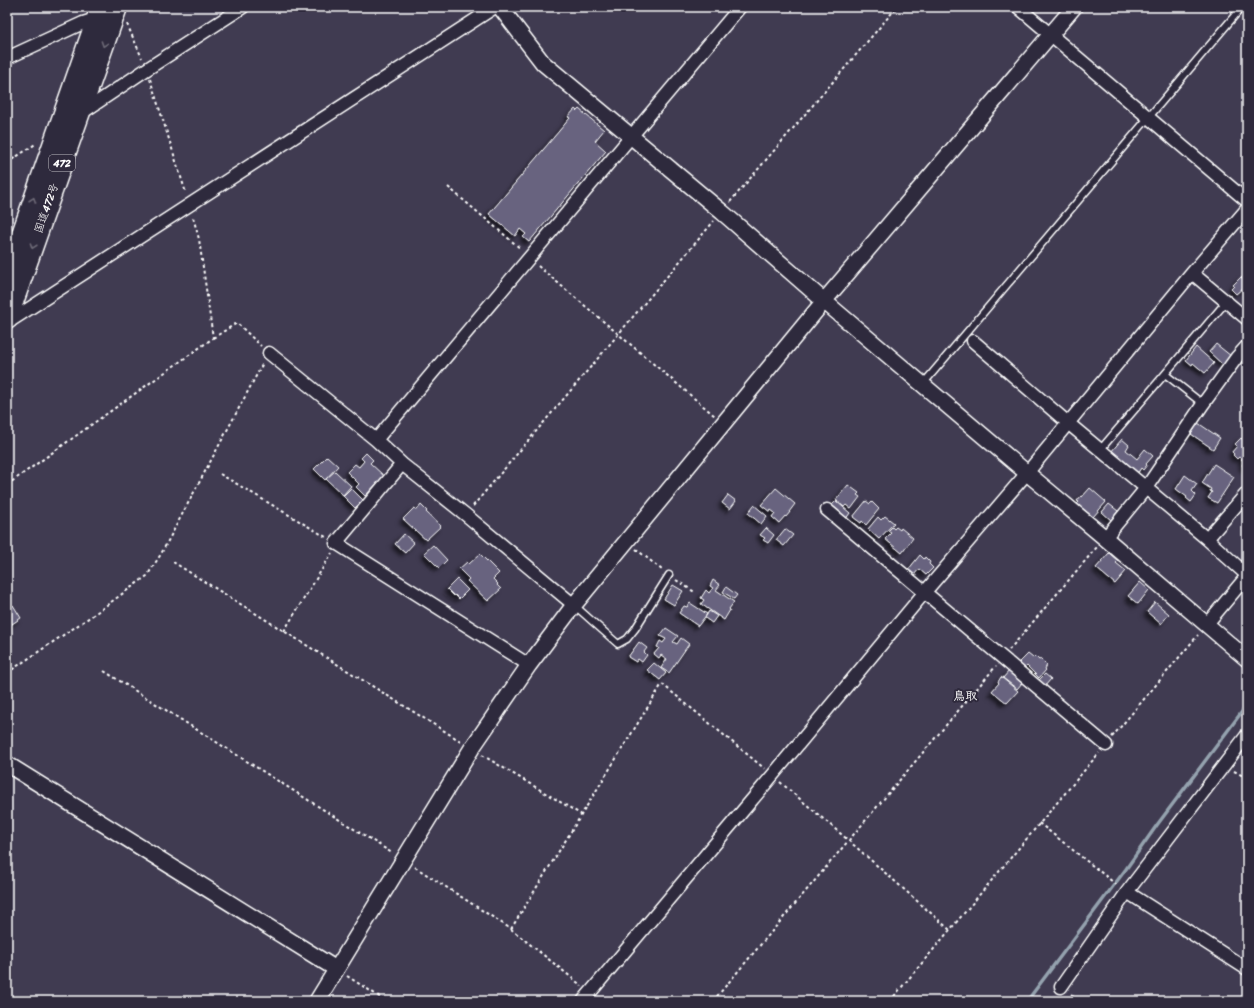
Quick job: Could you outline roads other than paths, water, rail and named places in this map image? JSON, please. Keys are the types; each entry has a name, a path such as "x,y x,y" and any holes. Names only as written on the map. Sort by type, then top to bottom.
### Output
{"highway":[{"name":"国道472号","path":"7,277 98,13"},
{"name":"国道472号","path":"7,319 79,114 122,15"}],"street":[{"path":"79,114 243,7"},
{"path":"7,323 495,7"},
{"path":"500,7 542,63 722,212 824,301 1247,659"},
{"path":"376,440 740,7"},
{"path":"1018,7 1247,201"},
{"path":"317,1001 472,748 529,665 574,605 824,301 1074,7"},
{"path":"7,58 83,23 98,13"},
{"path":"586,997 1247,209"},
{"path":"1192,273 1247,319"},
{"path":"973,341 1100,450 1208,539 1247,575 1206,625"},
{"path":"1105,538 1146,488 1203,404 1246,350"},
{"path":"269,353 574,605"},
{"path":"402,464 336,544 529,665"},
{"path":"1208,539 1247,493"},
{"path":"827,510 1106,745"},
{"path":"1061,987 1127,892 1247,735"},
{"path":"7,764 336,969"},
{"path":"1127,892 1247,969"}],"lane":[{"path":"923,384 1242,7"},
{"path":"1100,450 1226,302"},
{"path":"1165,374 1203,404"},
{"path":"574,605 618,644 627,639 669,575"}],"waterway":[{"path":"1027,1001 1247,705"}],"district":[{"name":"鳥取","path":"965,696"}]}
